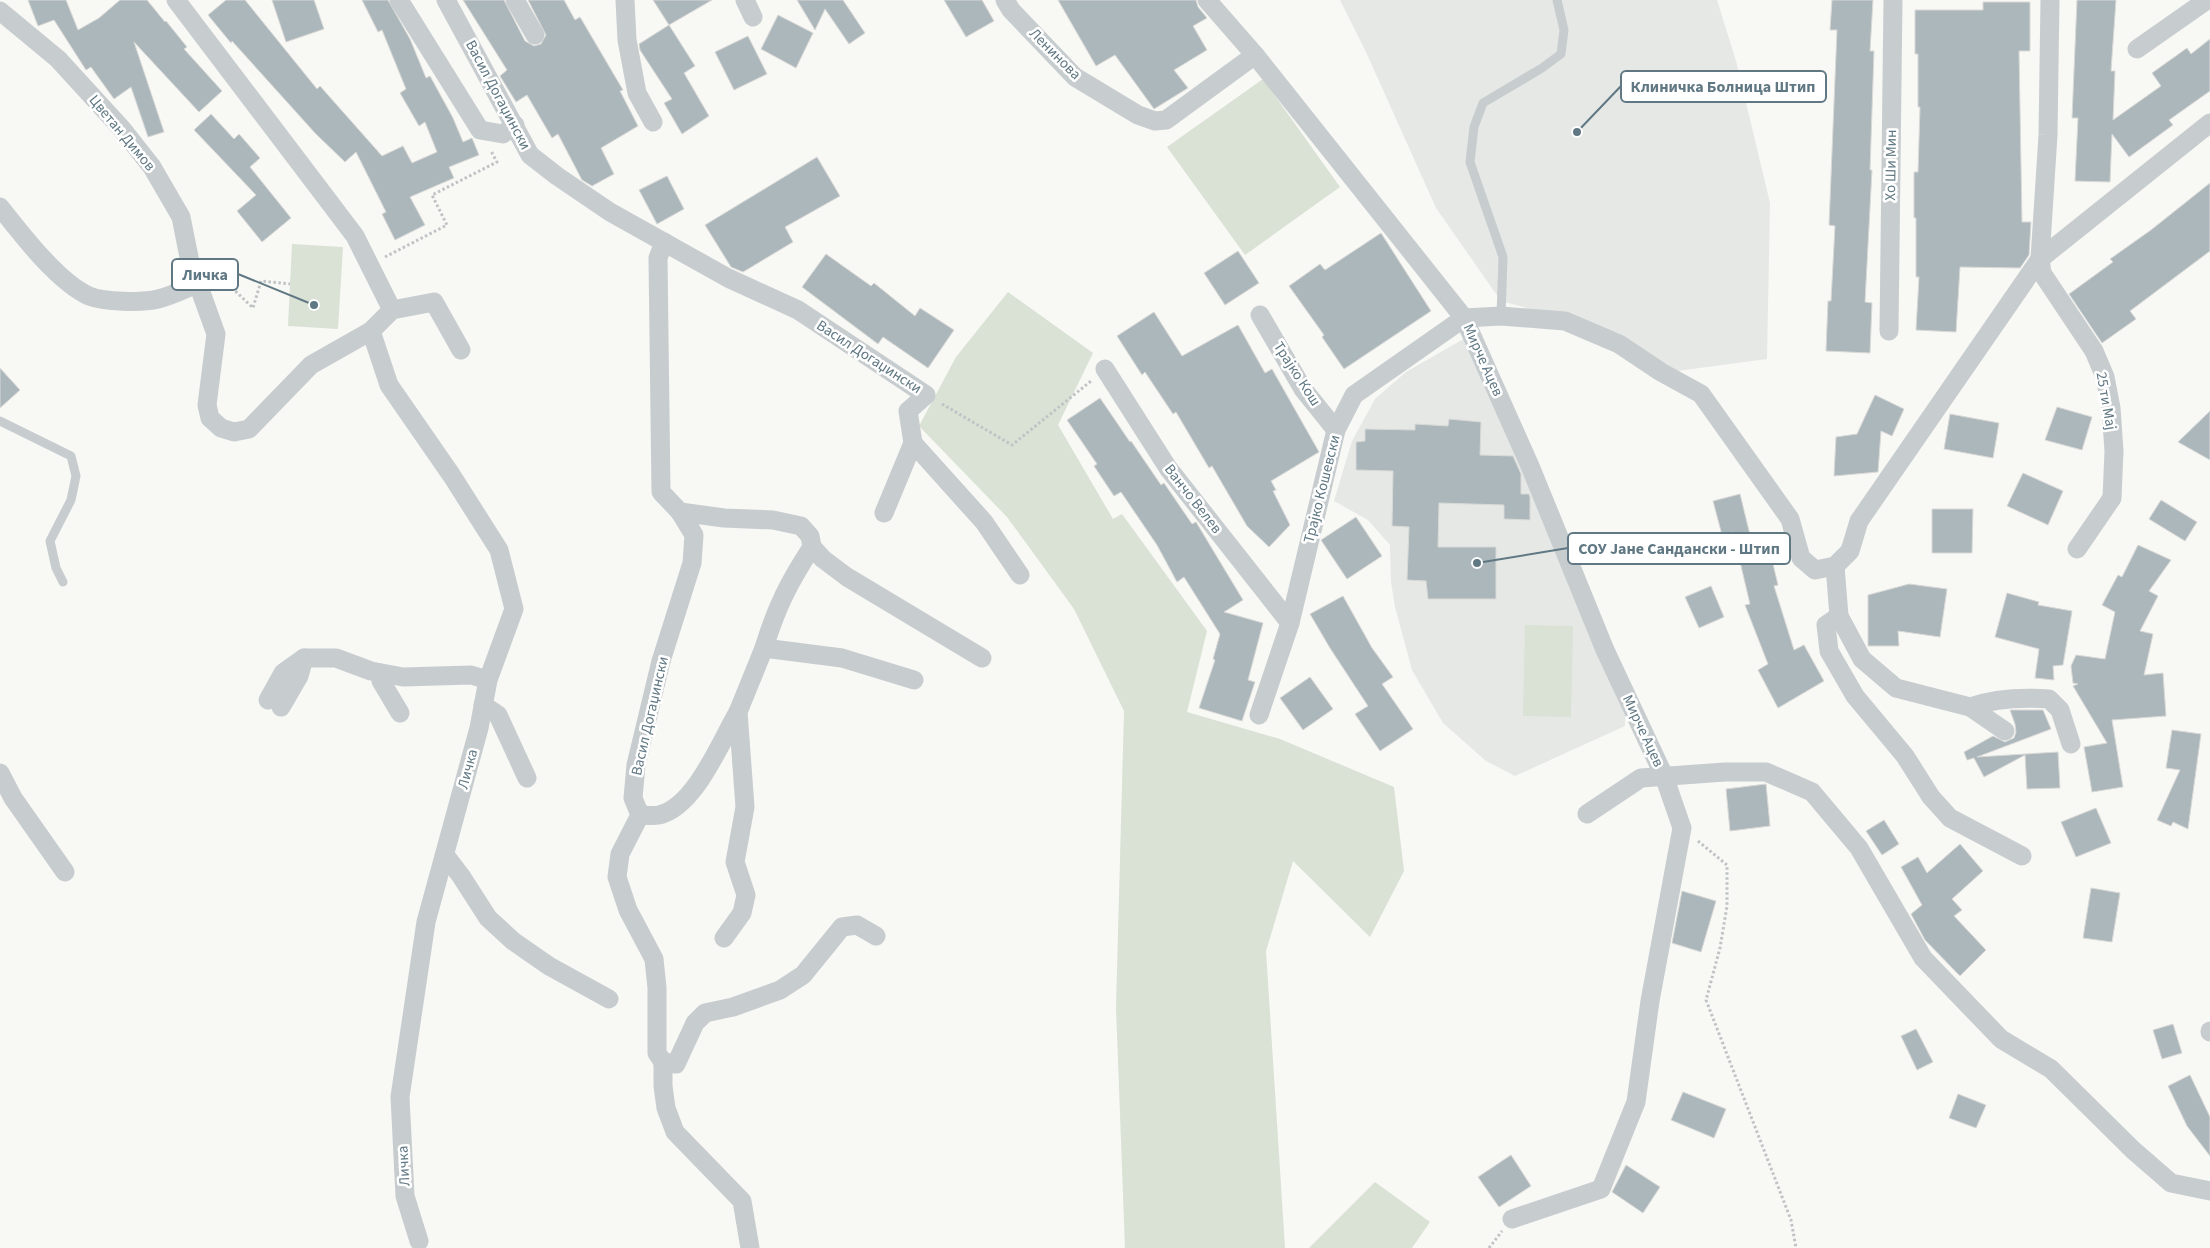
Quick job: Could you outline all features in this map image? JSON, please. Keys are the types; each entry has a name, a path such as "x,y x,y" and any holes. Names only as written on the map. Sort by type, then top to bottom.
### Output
{"street":[{"path":"176,0 355,236 392,310"},
{"path":"400,0 480,130 503,134 515,125"},
{"name":"Васил Догаџински","path":"446,0 530,155 610,212 728,278 798,310 926,395 908,411 913,443"},
{"path":"515,0 535,35"},
{"path":"625,0 627,40 637,93 653,122"},
{"path":"745,0 753,17"},
{"name":"Ленинова","path":"1005,0 1011,10 1075,77 1138,115 1155,121 1166,120 1255,55"},
{"name":"Мирче Ацев","path":"1207,0 1255,55 1464,318 1530,466 1605,650 1664,776 1682,828"},
{"name":"Хо Ши Мин","path":"1889,331 1893,0"},
{"name":"25 ти Мај","path":"2050,0 2048,135 2040,259 2042,273 2046,282 2064,304 2094,351 2105,377 2111,408 2114,451 2112,498 2077,549"},
{"path":"2137,49 2207,0"},
{"name":"Цветан Димов","path":"0,11 58,59 122,129 152,166 181,217 197,284 216,334 208,405 210,418 221,428 234,432 248,429 311,365 371,331"},
{"path":"1464,318 1501,316 1565,321 1619,344 1661,372 1701,394 1790,519 1801,558 1815,570 1835,566 1850,551 1859,520 2040,259 2210,123"},
{"path":"0,207 23,236 65,280 90,296 122,301 157,300 197,284"},
{"name":"Васил Догаџински","path":"640,814 633,798 636,766 661,661 692,562 694,535 680,512 661,492 658,258 664,242"},
{"path":"371,331 392,310 434,302 461,350"},
{"name":"Трајко Кош","path":"1260,315 1303,389 1336,430"},
{"name":"Трајко Кошевски","path":"1259,715 1290,623 1336,430 1354,395 1464,318"},
{"name":"Личка","path":"371,331 389,385 452,476 499,550 514,609 488,680 484,705 426,922 400,1097 405,1196 419,1241"},
{"name":"Ванчо Велев","path":"1105,369 1168,468 1290,623"},
{"path":"884,513 913,443 984,522 1020,575"},
{"path":"680,512 724,518 773,520 800,526 810,536 812,547 823,560 847,577 982,658"},
{"path":"750,1248 742,1201 675,1132 666,1108 662,1086 662,1062 657,1053 657,988 654,960 628,910 617,877 620,854 640,814 660,814 679,805 694,789 738,712 764,648 775,611 796,571 812,547"},
{"path":"1835,566 1839,616 1862,659 1896,688 1970,707 2005,730"},
{"path":"1839,616 1826,625 1829,651 1855,696 1905,756 1931,797 1950,818 2022,856"},
{"path":"764,648 842,658 914,680"},
{"path":"275,704 283,673 304,658 336,658 380,673 403,677 471,675 488,680"},
{"path":"380,673 381,681 400,713"},
{"path":"1970,707 1987,701 2023,697 2049,699 2060,710 2071,744"},
{"path":"484,705 498,715 527,778"},
{"path":"724,938 742,913 746,895 735,862 744,807 738,712"},
{"path":"1587,814 1641,778 1725,772 1766,772 1812,792 1859,848 1923,958 2001,1039 2050,1069 2133,1150 2171,1183 2210,1191"},
{"path":"0,773 13,798 65,872"},
{"path":"1512,1219 1601,1189 1636,1102 1650,1001 1682,828"},
{"path":"445,855 488,918 513,941 549,966 609,999"},
{"path":"662,1062 676,1064 695,1023 705,1013 734,1007 780,990 803,975 842,927 857,926 876,936"}],"lane":[{"path":"1501,316 1503,257 1470,162 1474,127 1483,103 1542,68 1561,54 1564,30 1557,0"},
{"path":"0,421 71,456 76,476 71,500 50,541 56,568 63,582"}],"path":[{"path":"369,265 447,225 432,195 497,162 480,130"},
{"path":"197,284 224,280 253,308 260,281 290,284"},
{"path":"926,395 1012,446 1105,369"},
{"path":"1682,828 1726,865 1726,906 1720,948 1706,1000 1791,1220 1796,1248"}],"shaded area":[{"path":"1340,0 1717,0 1736,61 1770,203 1767,359 1677,371 1618,333 1501,301 1436,208 1366,52"},
{"path":"1263,79 1340,187 1245,255 1167,147"},
{"path":"292,244 343,247 338,329 288,326"},
{"path":"1008,292 1093,353 1058,425 1113,519 1122,514 1207,631 1187,712 1280,739 1394,787 1404,871 1370,937 1293,861 1266,951 1285,1248 1125,1248 1116,1007 1124,711 1074,609 1007,517 919,426 956,357"},
{"path":"1467,337 1625,708 1625,726 1515,776 1486,761 1443,723 1412,670 1395,607 1391,582 1390,545 1368,520 1334,501 1352,441 1375,399 1406,372"},
{"path":"1525,625 1573,626 1571,717 1523,716"},
{"path":"1375,1182 1430,1222 1412,1248 1309,1248"}],"building":[{"path":"28,0 66,0 78,30 99,18 120,0 147,0 187,47 184,49 222,91 199,112 134,42 164,132 148,137 131,87 114,99 91,67 86,70 54,20 38,26"},
{"path":"226,0 245,0 317,89 320,86 382,156 403,146 412,163 437,152 425,122 419,126 400,93 406,89 382,30 378,32 362,0 388,0 410,39 426,78 430,76 453,118 463,142 472,138 479,155 449,167 454,178 410,197 425,225 395,240 382,214 386,212 356,152 345,162 315,133 232,41 231,43 208,15"},
{"path":"272,0 314,0 324,29 286,42"},
{"path":"463,0 504,0 525,41 534,46 541,44 546,35 528,0 564,0 575,20 580,17 623,90 620,91 638,126 601,148 614,174 592,186 582,180 558,134 552,138 527,95 516,102 500,76 507,70"},
{"path":"653,0 712,0 669,25"},
{"path":"797,0 843,0 865,33 849,44 825,9 815,30"},
{"path":"944,0 982,0 994,21 966,37"},
{"path":"1058,0 1196,0 1198,7 1207,18 1193,26 1207,50 1174,70 1188,88 1154,109 1115,55 1096,66"},
{"path":"1832,0 1873,0 1870,51 1874,51 1870,170 1872,170 1865,302 1872,303 1870,353 1826,351 1828,301 1831,301 1835,226 1829,225 1837,30 1830,30"},
{"path":"2077,0 2116,0 2111,71 2115,71 2113,120 2161,86 2152,73 2187,48 2191,54 2210,39 2210,91 2169,120 2173,125 2129,157 2112,134 2110,182 2075,181 2078,118 2072,118"},
{"path":"1983,2 2030,2 2030,51 2019,51 2022,222 2031,222 2029,255 2020,268 1960,267 1956,332 1916,330 1919,277 1916,277 1914,172 1918,172 1920,107 1918,107 1918,54 1915,54 1915,10 1983,10"},
{"path":"778,15 813,33 796,68 761,49"},
{"path":"669,25 695,66 684,73 709,116 682,134 664,103 672,99 640,50 639,44"},
{"path":"748,36 767,74 734,90 715,52"},
{"path":"211,114 234,139 239,134 260,158 250,167 291,218 262,242 237,211 256,195 194,130"},
{"path":"817,157 840,196 785,227 793,242 743,272 731,267 705,225"},
{"path":"667,176 684,209 657,224 639,190"},
{"path":"2210,183 2210,251 2130,311 2136,319 2102,343 2069,294 2113,262 2110,259 2151,230"},
{"path":"1381,233 1431,311 1344,369 1322,337 1324,335 1289,286 1320,264 1325,270"},
{"path":"1238,251 1259,283 1225,305 1204,273"},
{"path":"826,254 871,286 874,283 915,316 920,308 954,330 928,368 883,337 878,344 802,287"},
{"path":"1154,312 1182,356 1238,325 1265,373 1272,369 1319,452 1271,481 1276,490 1273,491 1290,525 1269,547 1247,526 1212,466 1209,468 1176,412 1173,414 1145,372 1142,375 1117,336"},
{"path":"0,368 20,390 0,408"},
{"path":"1875,395 1904,409 1892,436 1881,431 1878,472 1834,476 1836,437 1857,434"},
{"path":"1100,398 1161,485 1164,483 1192,524 1196,522 1243,600 1224,612 1263,623 1248,680 1255,682 1242,721 1199,708 1215,660 1213,659 1220,634 1184,577 1177,582 1157,545 1121,492 1114,496 1094,466 1097,464 1067,420"},
{"path":"2057,407 2092,417 2082,450 2045,440"},
{"path":"2210,411 2210,460 2178,442"},
{"path":"1950,414 1999,423 1993,458 1944,449"},
{"path":"1449,419 1481,422 1480,455 1513,456 1521,474 1521,494 1529,494 1530,497 1530,520 1504,519 1504,505 1439,503 1438,547 1496,547 1496,599 1428,599 1426,581 1407,580 1409,527 1392,526 1393,471 1356,470 1356,442 1365,441 1365,429 1415,430 1415,424 1448,426"},
{"path":"2023,473 2063,491 2048,525 2007,506"},
{"path":"1740,494 1752,543 1767,539 1778,585 1774,586 1794,650 1804,645 1824,681 1778,708 1758,670 1768,664 1745,605 1750,604 1733,532 1722,535 1713,501"},
{"path":"2161,500 2197,522 2185,541 2149,519"},
{"path":"1932,509 1973,509 1972,553 1932,553"},
{"path":"1356,517 1382,556 1347,579 1321,540"},
{"path":"2138,545 2171,560 2149,591 2158,596 2140,631 2153,634 2144,675 2163,673 2166,716 2112,720 2123,787 2092,792 2084,747 2107,743 2073,686 2078,684 2073,683 2071,666 2076,655 2105,659 2115,612 2102,605 2118,575 2122,577"},
{"path":"1909,584 1947,589 1940,637 1898,631 1899,646 1868,646 1868,595"},
{"path":"1711,586 1724,617 1699,628 1685,597"},
{"path":"2007,593 2039,602 2038,605 2072,611 2063,665 2053,666 2054,680 2035,678 2039,649 1995,637"},
{"path":"1343,596 1372,648 1393,677 1382,684 1413,729 1380,751 1355,714 1368,706 1310,614"},
{"path":"1310,677 1333,709 1303,730 1280,698"},
{"path":"2010,710 2043,710 2051,729 1977,757 2058,752 2060,788 2027,789 2025,755 1984,777 1974,758 1967,760 1964,752 1993,736 2005,742 2014,738 2016,732 2015,724"},
{"path":"2172,730 2201,734 2188,829 2173,822 2171,826 2157,820 2180,770 2166,768"},
{"path":"1766,784 1770,826 1730,831 1726,789"},
{"path":"2096,808 2111,843 2076,857 2061,822"},
{"path":"1884,820 1899,844 1882,855 1866,831"},
{"path":"1960,844 1983,871 1952,899 1962,910 1954,916 1986,950 1960,976 1925,940 1911,914 1922,905 1901,867 1918,857 1927,873"},
{"path":"2091,888 2120,893 2112,942 2083,938"},
{"path":"1682,891 1716,901 1701,952 1672,943"},
{"path":"2173,1024 2182,1053 2162,1059 2153,1030"},
{"path":"1916,1029 1933,1062 1917,1070 1901,1036"},
{"path":"2190,1075 2210,1117 2210,1156 2187,1126 2168,1086"},
{"path":"1683,1092 1726,1109 1714,1138 1671,1120"},
{"path":"1958,1094 1986,1105 1976,1128 1949,1118"},
{"path":"1511,1155 1531,1186 1499,1207 1478,1177"},
{"path":"1626,1165 1660,1187 1643,1213 1612,1192"}],"place":[{"name":"Клиничка Болница Штип","path":"1577,132"},
{"name":"Личка","path":"314,305"},
{"name":"СОУ Јане Сандански - Штип","path":"1477,563"}]}
